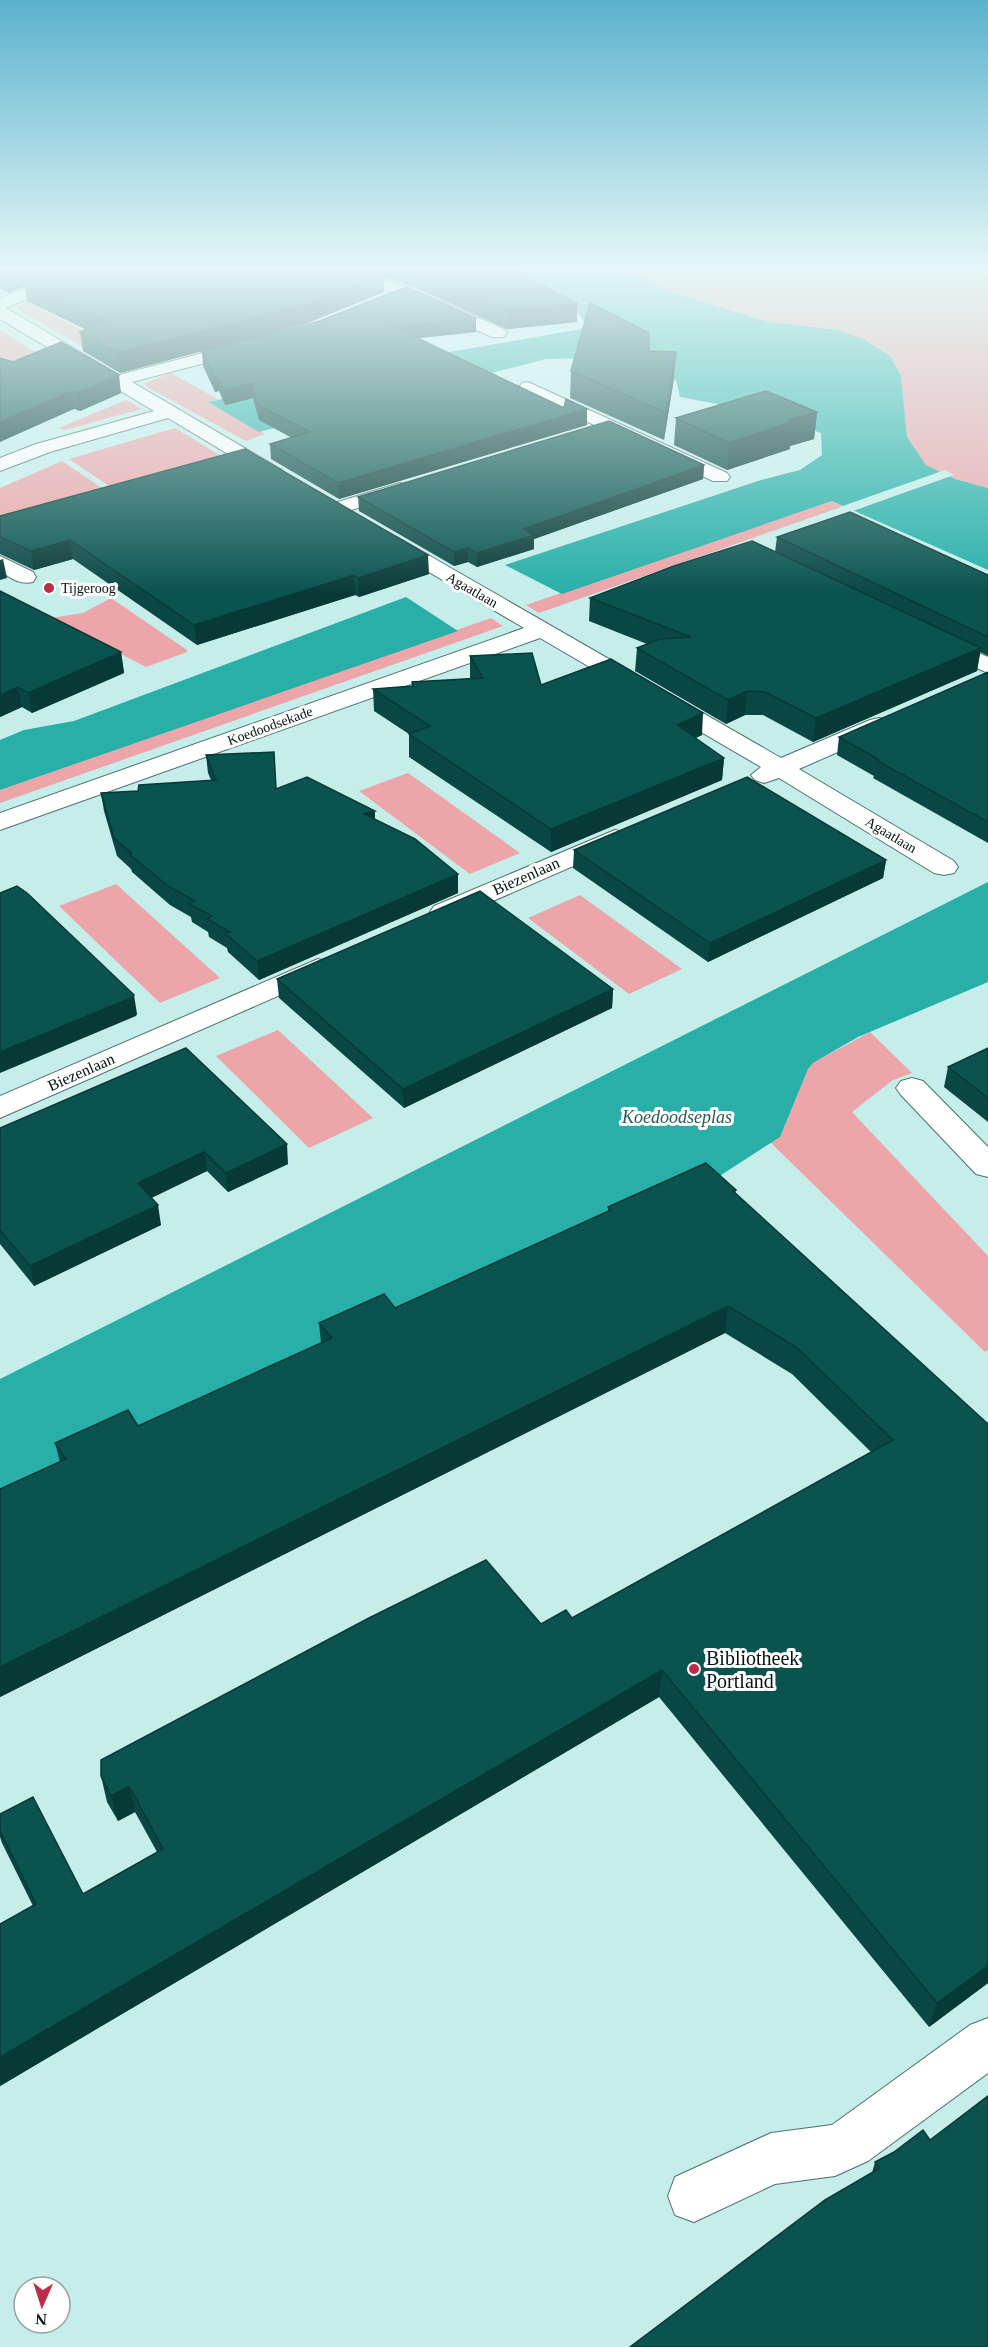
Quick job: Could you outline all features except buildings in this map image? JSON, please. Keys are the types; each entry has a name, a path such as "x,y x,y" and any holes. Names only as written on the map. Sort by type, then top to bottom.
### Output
{"street":[{"path":"106,375 293,484"},
{"path":"117,381 141,375"},
{"path":"528,387 720,477"},
{"path":"0,465 43,448 170,412"},
{"path":"579,435 612,425"},
{"path":"354,520 328,504 414,485"},
{"name":"Agaatlaan","path":"375,532 780,768 944,867"},
{"path":"0,562 25,577"},
{"name":"Koedoodsekade","path":"0,822 540,630"},
{"path":"915,632 988,666"},
{"path":"737,787 902,715"},
{"name":"Biezenlaan","path":"418,924 638,828"},
{"name":"Biezenlaan","path":"0,1108 343,957"},
{"path":"912,1088 988,1166"},
{"path":"694,2196 771,2160 843,2147 988,2043"}],"shaded area":[{"path":"167,375 174,375 218,399 208,402 265,434 246,441 149,388 145,383"},
{"path":"988,375 988,488 955,479 926,465 907,437 901,376"},
{"path":"126,400 142,409 64,430 59,428"},
{"path":"175,428 236,465 124,496 69,459"},
{"path":"62,461 117,498 0,531 0,488"},
{"path":"832,501 844,506 539,613 526,605"},
{"path":"111,598 187,652 146,667 51,618 83,613"},
{"path":"491,618 503,626 0,803 0,790"},
{"path":"408,773 520,853 470,874 359,791"},
{"path":"116,884 220,978 160,1003 59,906"},
{"path":"580,895 682,969 629,994 528,918"},
{"path":"278,1030 373,1118 309,1148 216,1056"},
{"path":"870,1032 912,1073 893,1080 852,1112 988,1256 988,1350 985,1352 770,1142 780,1137 808,1069 813,1063"}],"water":[{"path":"333,375 485,375 259,432 208,402"},
{"path":"664,375 900,375 907,437 926,465 955,479 988,488 988,570 832,501 562,594 505,565 761,480 800,470 822,455 821,433 760,412 680,397 676,380"},
{"path":"406,597 458,631 0,790 0,740 24,730 74,721"},
{"name":"Koedoodseplas","path":"988,882 988,982 858,1037 813,1063 808,1069 780,1137 718,1177 0,1502 0,1379"}],"pier":[{"path":"945,470 954,475 850,512 840,507"}],"place":[{"name":"Tijgeroog","path":"49,588"},
{"name":"Bibliotheek Portland","path":"694,1669"}]}
